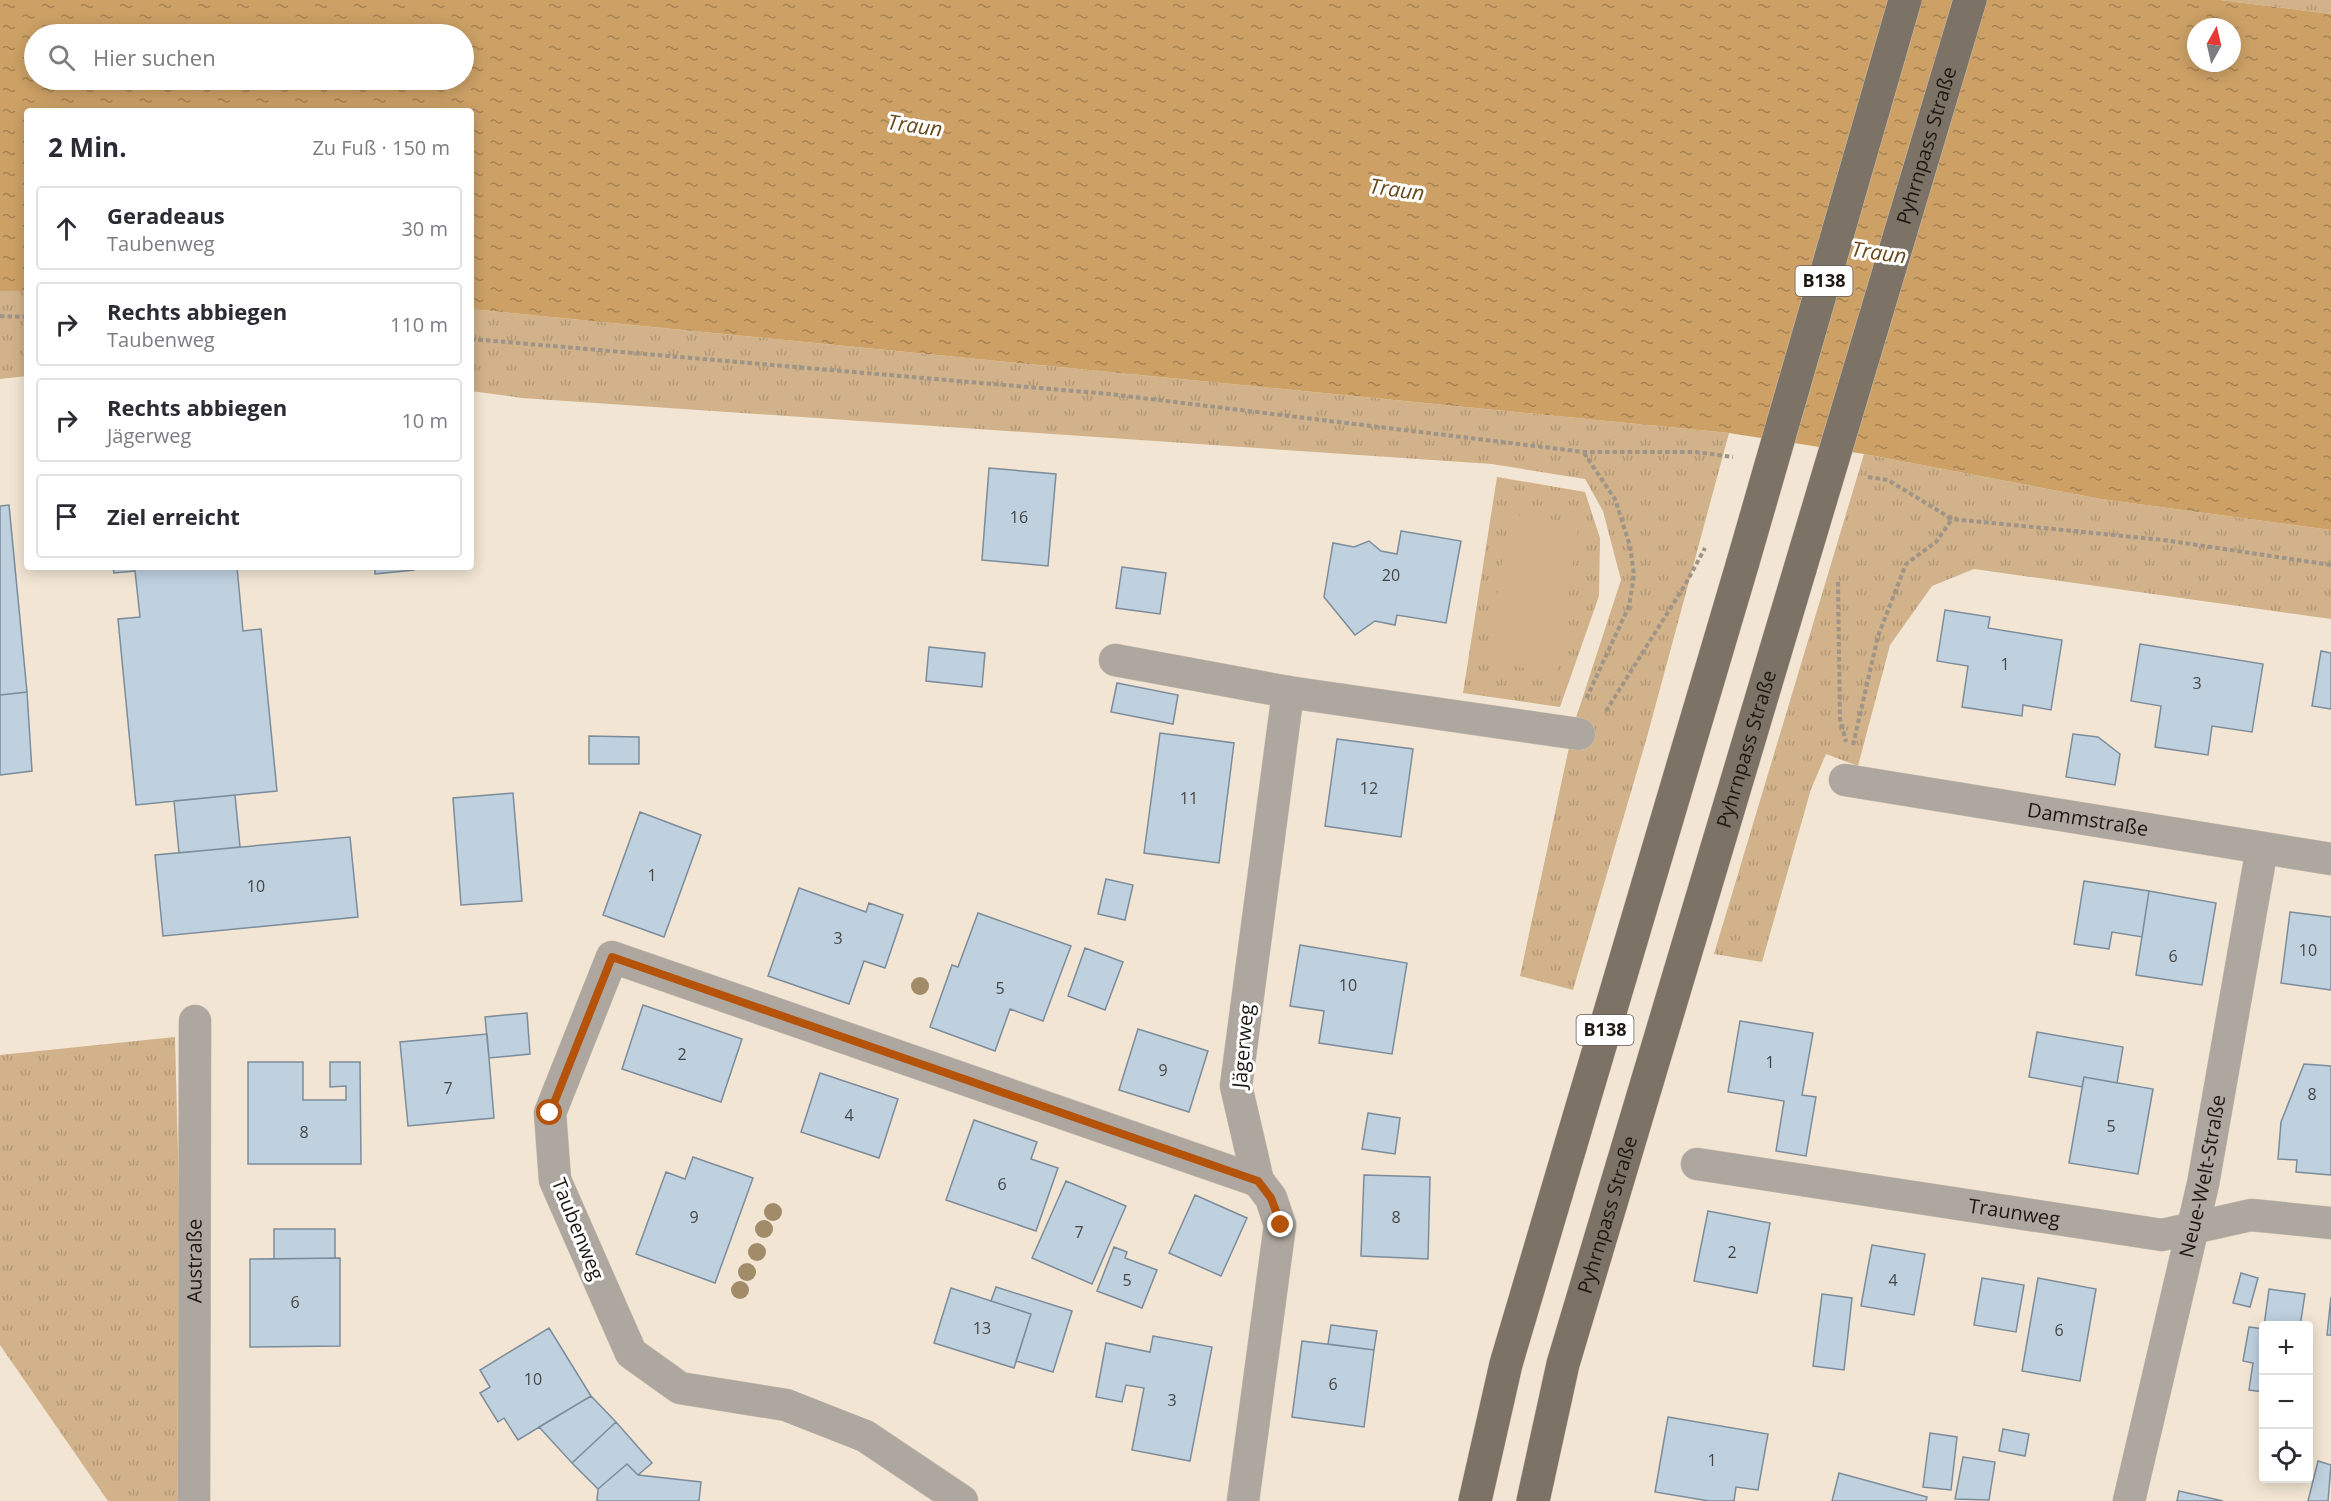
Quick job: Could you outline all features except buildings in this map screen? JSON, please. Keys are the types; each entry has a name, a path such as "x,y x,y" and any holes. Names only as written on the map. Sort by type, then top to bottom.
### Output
{"main road":[{"name":"B138","path":"1475,1501 1506,1364 1743,562 1905,0"},
{"name":"Pyhrnpass Straße","path":"1533,1501 1563,1364 1970,0"}],"street":[{"path":"1115,660 1288,692 1579,734"},
{"name":"Jägerweg","path":"1243,1501 1281,1225 1271,1198 1258,1181 1236,1086 1288,692"},
{"name":"Dammstraße","path":"1848,769 2262,848 2331,859"},
{"name":"Neue-Welt-Straße","path":"2129,1501 2194,1225 2262,848"},
{"name":"Taubenweg","path":"962,1501 865,1436 786,1405 680,1388 631,1353 555,1180 550,1113 612,957 1258,1181"},
{"name":"Austraße","path":"194,1501 195,1021"},
{"name":"Traunweg","path":"1696,1164 2162,1235 2194,1225 2251,1215 2331,1223"}],"path":[{"path":"0,316 24,317"},
{"path":"474,339 1109,393 1584,452 1696,452 1742,458"},
{"path":"1579,734 1579,713 1629,606 1634,575 1630,546 1615,499 1584,452"},
{"path":"1866,477 1888,480 1952,519 2164,540 2331,565"},
{"path":"1848,769 1878,636 1906,564 1936,542 1952,519"},
{"path":"1579,734 1599,722 1685,585 1707,544"},
{"path":"1838,578 1840,719 1848,769"}],"green space":[{"path":"2220,0 2331,0 2331,14"},
{"path":"0,291 24,291 24,376 0,379"},
{"path":"474,309 1729,433 1647,737 1573,990 1520,976 1574,724 1621,580 1603,511 1585,479 1492,464 522,398 474,391"},
{"path":"1864,454 2101,499 2331,530 2331,619 1974,569 1932,586 1890,645 1858,766 1826,754 1811,789 1762,962 1714,954"},
{"path":"1497,477 1585,492 1600,538 1599,596 1560,707 1463,693"},
{"path":"1509,514 1579,523 1557,673 1487,662"},
{"path":"175,1037 187,1501 108,1501 0,1345 0,1055"}],"water":[{"name":"Traun","path":"0,0 2220,0 2331,14 2331,530 2101,499 1864,454 1729,433 474,309 474,108 24,108 24,291 0,291"}],"route":[{"path":"550,1113 612,957 1258,1181 1271,1198 1281,1225"}]}
